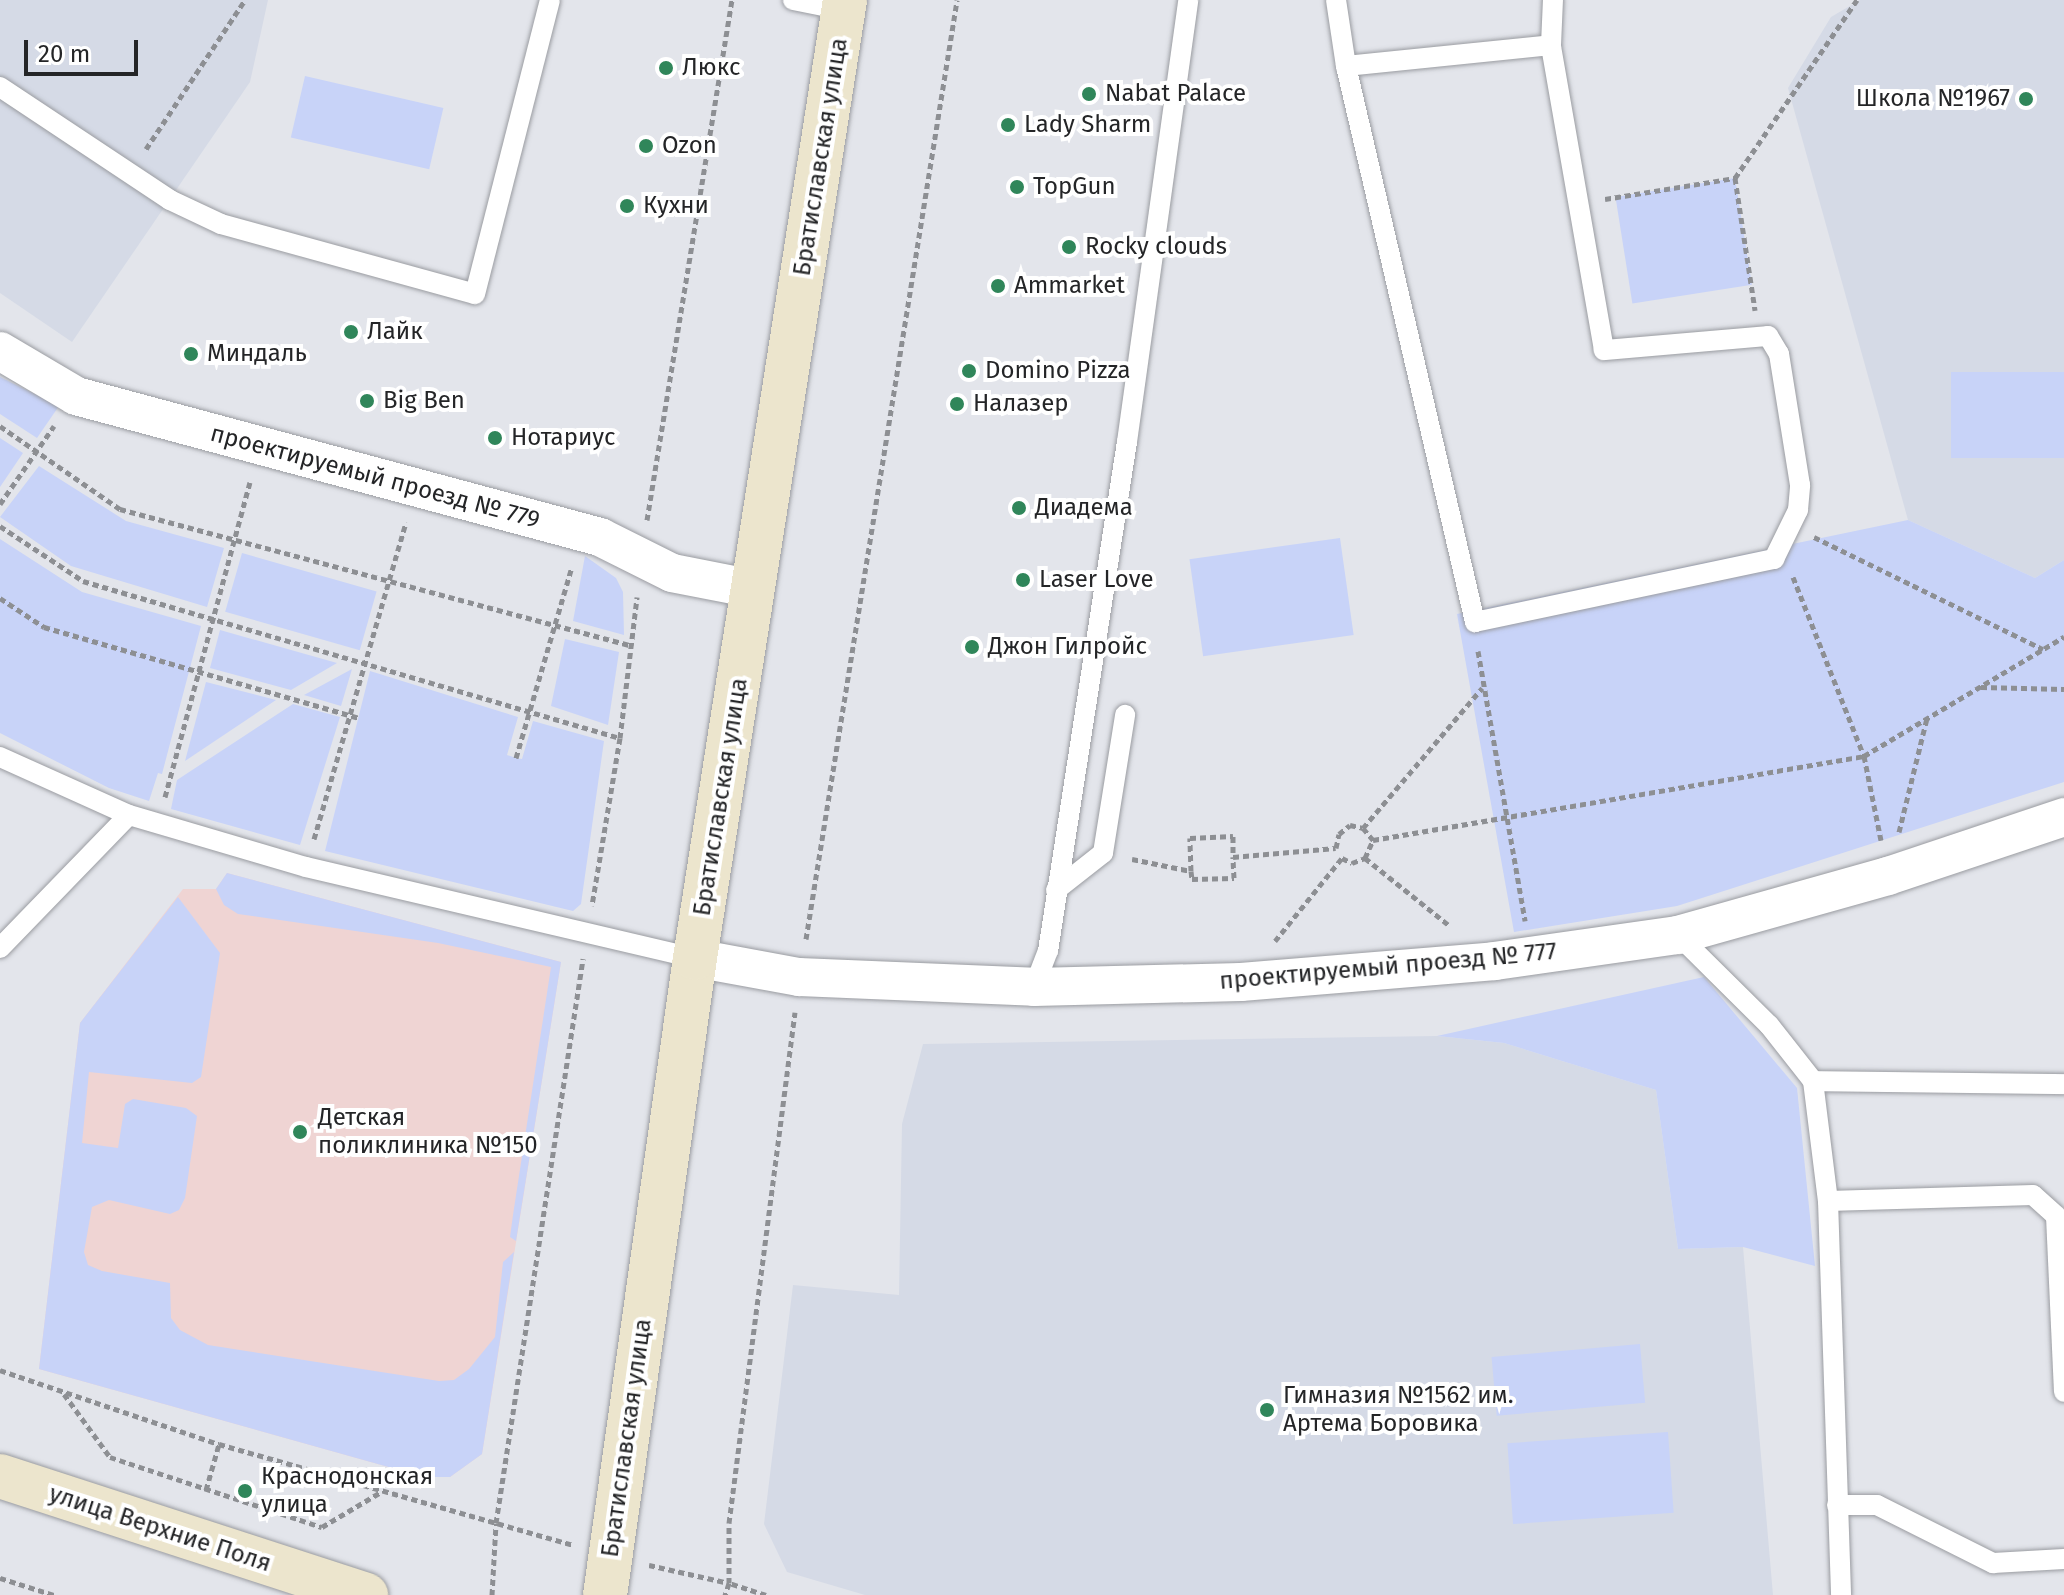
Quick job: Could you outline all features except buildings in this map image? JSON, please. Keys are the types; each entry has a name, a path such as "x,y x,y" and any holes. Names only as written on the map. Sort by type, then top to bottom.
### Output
{"main road":[{"name":"Братиславская улица","path":"607,1575 695,958 844,5"},
{"name":"улица Верхние Поля","path":"0,1476 366,1595"}],"street":[{"name":"проектируемый проезд № 779","path":"0,351 76,396 583,532 600,537 672,573 754,589"},
{"name":"проектируемый проезд № 777","path":"695,958 799,977 1034,987 1241,982 1513,959 1678,935 1888,876 2064,817"}],"lane":[{"path":"0,87 170,200 221,224 475,294 550,0"},
{"path":"793,0 844,5"},
{"path":"1034,987 1048,951 1127,442 1188,0"},
{"path":"1336,0 1346,66 1475,622 1774,559 1796,519 1800,485 1779,354 1768,336 1604,350 1551,45 1553,0"},
{"path":"1346,66 1551,45"},
{"path":"1056,890 1103,853 1125,715"},
{"path":"0,757 157,825 306,867 695,958"},
{"path":"0,948 129,815"},
{"path":"1678,935 1769,1025 1813,1081 1828,1201 1841,1595"},
{"path":"1813,1081 2064,1084"},
{"path":"1828,1201 2033,1195 2056,1216 2064,1392"},
{"path":"1837,1505 1877,1505 1993,1563 2064,1559"}],"path":[{"path":"130,173 245,0"},
{"path":"492,1595 496,1523 620,738 641,560 732,0"},
{"path":"725,1595 729,1583 729,1523 799,977 957,0"},
{"path":"1758,336 1735,178 1857,0"},
{"path":"1580,205 1735,178"},
{"path":"0,504 76,396"},
{"path":"0,426 120,509 633,646"},
{"path":"157,825 259,446"},
{"path":"306,867 415,487"},
{"path":"1888,876 1864,756 1781,549 1796,519 2044,649"},
{"path":"0,526 83,581 620,738"},
{"path":"516,758 583,532"},
{"path":"0,598 44,627 360,718"},
{"path":"1475,622 1483,687 1509,816 1513,959"},
{"path":"1373,840 1864,756 2061,639 2064,646"},
{"path":"1363,828 1483,687"},
{"path":"1980,687 2064,689"},
{"path":"1888,876 1927,718"},
{"path":"1350,825 1363,828 1373,840 1365,858 1352,863 1342,858 1336,848 1339,834 1350,825"},
{"path":"1233,836 1233,857 1234,878 1192,879 1190,838 1233,836"},
{"path":"1233,857 1336,848"},
{"path":"1103,853 1191,871"},
{"path":"1241,982 1342,858"},
{"path":"1365,858 1513,959"},
{"path":"0,1370 219,1444 496,1523 607,1575 729,1583 766,1595"},
{"path":"63,1392 110,1457 322,1527 382,1491"},
{"path":"206,1490 219,1444"},
{"path":"0,1578 54,1595"}],"shaded area":[{"path":"0,0 268,0 250,82 72,342 0,293"},
{"path":"1860,0 2064,0 2064,560 2035,578 1908,520 1788,88 1831,17"},
{"path":"305,76 443,108 429,169 291,137"},
{"path":"1735,178 1752,285 1632,304 1615,197"},
{"path":"1951,372 2064,372 2064,458 1951,458"},
{"path":"0,377 59,406 37,438 0,414"},
{"path":"0,438 23,453 0,487"},
{"path":"39,466 126,521 224,548 207,607 71,566 0,517"},
{"path":"1908,520 2035,578 2064,560 2064,782 1677,906 1514,932 1457,614"},
{"path":"1340,538 1354,635 1203,656 1189,559"},
{"path":"0,539 82,592 201,626 162,774 158,773 149,801 109,788 0,733"},
{"path":"242,553 377,592 360,650 225,612"},
{"path":"585,556 616,578 623,592 624,635 573,621"},
{"path":"220,630 337,663 291,690 210,668"},
{"path":"565,639 619,652 608,725 551,706"},
{"path":"352,669 341,706 304,695"},
{"path":"370,671 518,717 507,755 516,758 522,759 533,721 604,741 581,904 573,911 325,851"},
{"path":"206,682 276,700 185,761"},
{"path":"293,704 340,717 300,845 171,809 177,780"},
{"name":"Детская поликлиника №150","path":"227,873 561,962 482,1454 450,1477 424,1477 39,1369 80,1023 183,889 216,889"},
{"path":"227,873 561,962 516,1241 510,1237 551,967 438,943 238,914 224,905 216,889"},
{"path":"178,897 220,953 201,1077 192,1083 89,1072 82,1143 118,1148 125,1104 133,1099 186,1108 197,1116 185,1198 179,1210 170,1214 109,1200 92,1207 84,1252 88,1265 102,1271 170,1283 171,1318 180,1330 208,1345 439,1381 454,1380 469,1369 495,1337 503,1262 514,1252 482,1454 450,1477 424,1477 39,1369 80,1023"},
{"path":"1704,977 1797,1088 1815,1266 1743,1247 1678,1249 1656,1090 1504,1043 1437,1036"},
{"name":"Гимназия №1562 им. Артема Боровика","path":"1437,1036 1504,1043 1656,1090 1678,1249 1743,1247 1773,1595 865,1595 787,1572 764,1524 793,1285 899,1295 902,1124 923,1044"},
{"path":"1640,1344 1645,1403 1497,1416 1492,1357"},
{"path":"1668,1432 1674,1513 1513,1524 1507,1443"}],"place":[{"name":"Люкс","path":"666,68"},
{"name":"Nabat Palace","path":"1089,94"},
{"name":"Школа №1967","path":"2026,99"},
{"name":"Lady Sharm","path":"1008,125"},
{"name":"Ozon","path":"646,146"},
{"name":"TopGun","path":"1017,187"},
{"name":"Кухни","path":"627,206"},
{"name":"Rocky clouds","path":"1069,247"},
{"name":"Ammarket","path":"998,286"},
{"name":"Лайк","path":"351,332"},
{"name":"Миндаль","path":"191,354"},
{"name":"Domino Pizza","path":"969,371"},
{"name":"Big Ben","path":"367,401"},
{"name":"Налазер","path":"957,404"},
{"name":"Нотариус","path":"495,438"},
{"name":"Диадема","path":"1019,508"},
{"name":"Laser Love","path":"1023,580"},
{"name":"Джон Гилройс","path":"972,647"},
{"name":"Детская поликлиника №150","path":"300,1132"},
{"name":"Гимназия №1562 им. Артема Боровика","path":"1267,1410"},
{"name":"Краснодонская улица","path":"245,1491"}]}
